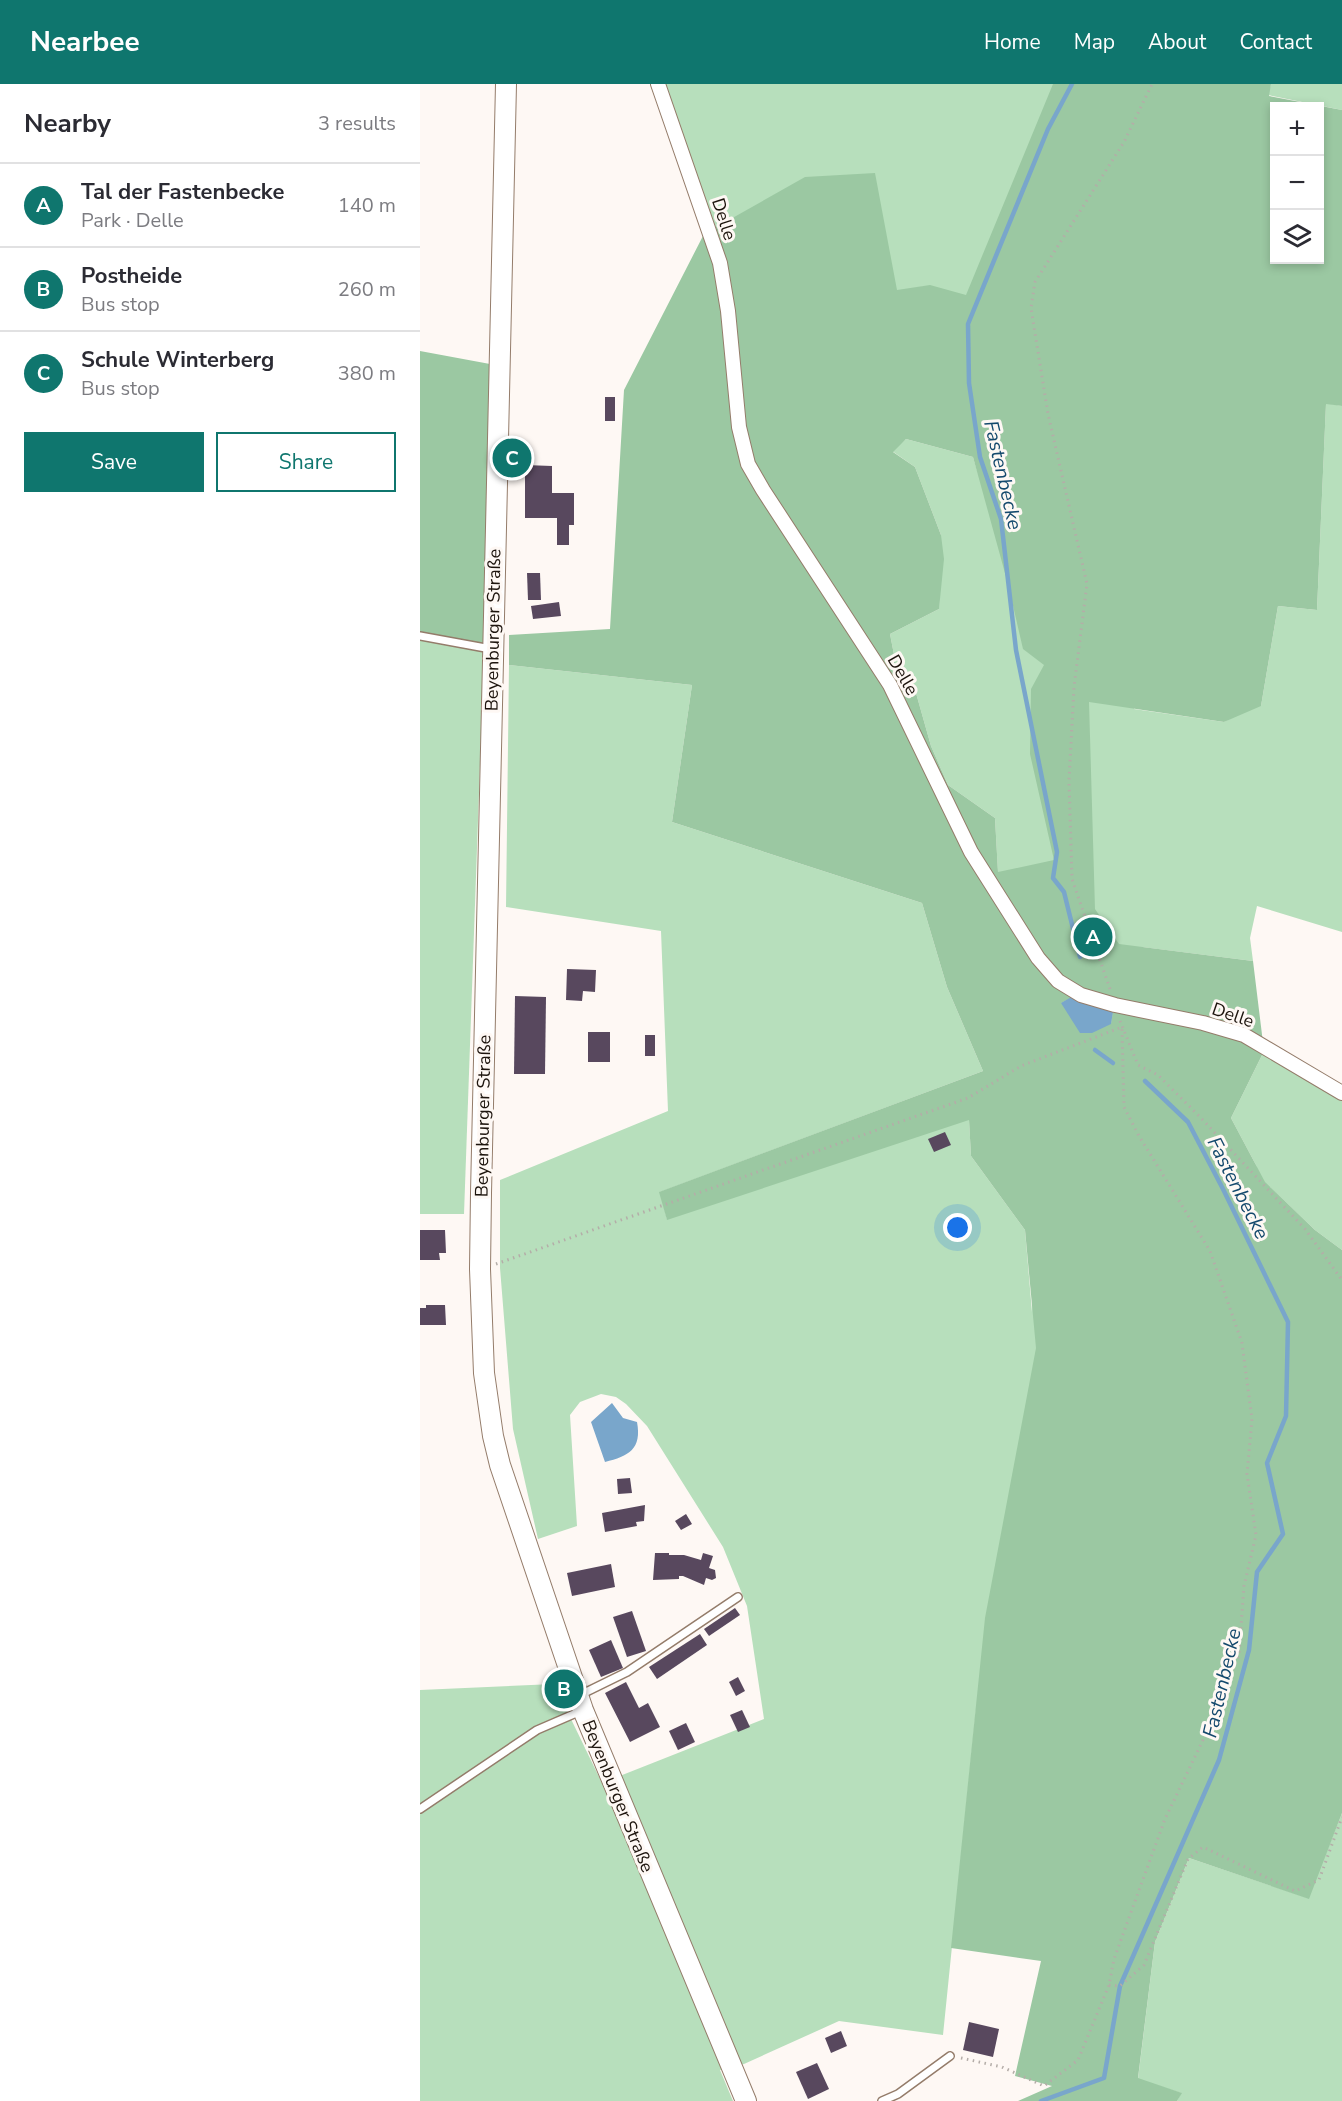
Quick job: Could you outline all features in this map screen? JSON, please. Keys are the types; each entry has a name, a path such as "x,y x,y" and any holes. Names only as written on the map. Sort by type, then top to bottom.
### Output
{"main road":[{"name":"Beyenburger Straße","path":"506,84 480,1269 484,1373 493,1436 511,1500 581,1703 746,2101"}],"street":[{"name":"Delle","path":"658,84 720,263 728,311 739,427 748,464 890,685 971,852 1038,957 1058,981 1081,995 1115,1005 1203,1023 1244,1035 1342,1094"}],"lane":[{"path":"420,636 493,650"},
{"path":"420,1809 537,1730 561,1718 738,1597"},
{"path":"882,2101 897,2094 950,2056"}],"path":[{"path":"1152,84 1124,142 1035,282 1031,308 1048,414 1087,584 1074,687 1069,781 1072,879 1122,1028 1138,1065 1158,1075 1200,1117 1305,1229 1342,1280"},
{"path":"480,1269 968,1098 1021,1065 1122,1028"},
{"path":"950,2056 1002,2067 1044,2086 1078,2060 1109,1985 1114,1959 1165,1819 1215,1715 1239,1654 1244,1586 1256,1535 1247,1474 1252,1419 1242,1343 1210,1251 1139,1136 1124,1107 1122,1028"},
{"path":"1109,1985 1120,1986 1144,1965 1188,1859 1203,1847 1295,1891 1319,1880 1342,1817"}],"green space":[{"path":"650,84 1162,84 1134,709 1224,722 1255,705 1261,706 1278,606 1317,610 1326,403 1342,406 1342,932 1257,906 1250,938 1253,961 1142,947 1144,999 1257,1167 1231,1118 1264,1051 1342,1099 1342,1250 1315,1230 1270,1187 976,1710 943,2035 839,2021 744,2064 720,2070 733,2101 420,2101 420,1690 554,1684 602,1783 764,1719 747,1606 723,1547 647,1426 616,1397 601,1394 580,1402 570,1415 577,1526 538,1539 513,1429 500,1268 500,1180 668,1111 661,931 506,907 509,665 692,685 672,822 922,903 947,987 983,1071 660,1192 667,1219 969,1119 971,1156 1025,1230 1032,1312 1044,863 998,873 995,818 948,785 931,746 916,693 897,670 890,634 939,609 941,535 915,467 892,451 906,439 973,457 979,477 927,286 897,291 704,234"},
{"path":"1053,84 1271,84 1269,96 1300,102 1270,102 1270,264 1324,264 1324,107 1342,110 1342,406 1326,404 1317,610 1278,606 1261,706 1224,722 1089,702 1095,909 1119,944 1253,961 1264,1051 1231,1118 1265,1182 1315,1230 1342,1250 1342,1813 1309,1899 1189,1858 1155,1942 1138,2078 1182,2093 1177,2101 1018,2101 1052,2086 1015,2076 1041,1961 951,1948 985,1618 1036,1348 1025,1230 971,1156 969,1120 667,1220 659,1192 983,1071 947,987 922,903 672,822 692,685 509,665 509,635 610,629 624,390 704,234 805,177 875,173 897,290 930,285 966,295","holes":["906,439 973,457 1008,584 1023,649 1044,665 1031,689 1030,754 1054,860 998,872 995,818 948,785 931,746 916,693 897,670 890,634 939,609 944,559 941,535 915,467 893,452","1074,996 1113,1012 1111,1024 1061,1003"]},
{"path":"1271,84 1342,84 1342,110 1324,106 1324,102 1303,102 1268,95"},
{"path":"420,351 490,364 486,644 420,632"},
{"path":"420,640 484,651 464,1214 420,1214"},
{"path":"1342,1813 1342,2101 1177,2101 1181,2093 1138,2079 1155,1942 1189,1858 1308,1898"}],"water":[{"path":"1073,996 1113,1012 1111,1024 1092,1033 1080,1033 1061,1003"},
{"path":"612,1403 623,1418 637,1422 638,1431 632,1450 621,1457 605,1462 591,1422"}],"building":[{"path":"605,397 615,397 615,421 605,421"},
{"path":"525,465 552,466 552,493 574,493 574,525 569,525 569,545 557,545 557,518 525,518"},
{"path":"527,573 540,573 541,600 528,600"},
{"path":"559,602 561,616 533,619 531,606"},
{"path":"567,969 596,970 595,992 583,991 582,1001 566,1000"},
{"path":"515,996 546,997 545,1074 514,1074"},
{"path":"588,1032 610,1032 610,1062 588,1062"},
{"path":"645,1035 655,1035 655,1056 645,1056"},
{"path":"945,1132 951,1145 934,1152 928,1139"},
{"path":"420,1230 445,1230 446,1253 439,1253 440,1260 420,1260"},
{"path":"426,1305 445,1305 446,1325 420,1325 420,1308 426,1308"},
{"path":"630,1478 632,1493 618,1494 617,1479"},
{"path":"645,1505 644,1521 636,1522 637,1526 605,1532 602,1513"},
{"path":"686,1514 692,1524 681,1530 675,1521"},
{"path":"655,1553 684,1555 701,1560 703,1553 713,1556 709,1568 715,1570 716,1578 712,1580 706,1578 704,1585 683,1576 679,1576 679,1579 653,1580"},
{"path":"611,1564 615,1587 572,1596 567,1573"},
{"path":"735,1608 740,1615 709,1636 704,1629"},
{"path":"632,1611 646,1651 627,1657 613,1617"},
{"path":"700,1634 707,1645 657,1679 649,1667"},
{"path":"611,1640 623,1668 601,1677 589,1650"},
{"path":"738,1677 745,1691 736,1696 729,1682"},
{"path":"626,1682 639,1708 648,1703 660,1727 630,1742 605,1693"},
{"path":"742,1710 750,1727 738,1732 730,1715"},
{"path":"686,1723 695,1742 678,1750 669,1731"},
{"path":"969,2022 999,2029 993,2057 963,2050"},
{"path":"841,2031 847,2046 831,2053 825,2038"},
{"path":"817,2063 829,2089 808,2099 796,2072"}],"waterway":[{"name":"Fastenbecke","path":"1072,84 1048,129 968,324 969,383 980,457 1001,519 1016,650 1057,852 1053,878 1064,892 1080,957"},
{"name":"Fastenbecke","path":"1095,1050 1113,1063"},
{"name":"Fastenbecke","path":"1041,2101 1104,2078 1120,1986 1219,1760 1249,1650 1257,1572 1283,1534 1267,1463 1286,1416 1288,1322 1188,1122 1145,1081"}],"place":[{"name":"Schule Winterberg","path":"512,458"},
{"name":"Tal der Fastenbecke","path":"1093,937"},
{"name":"Postheide","path":"564,1689"}]}
